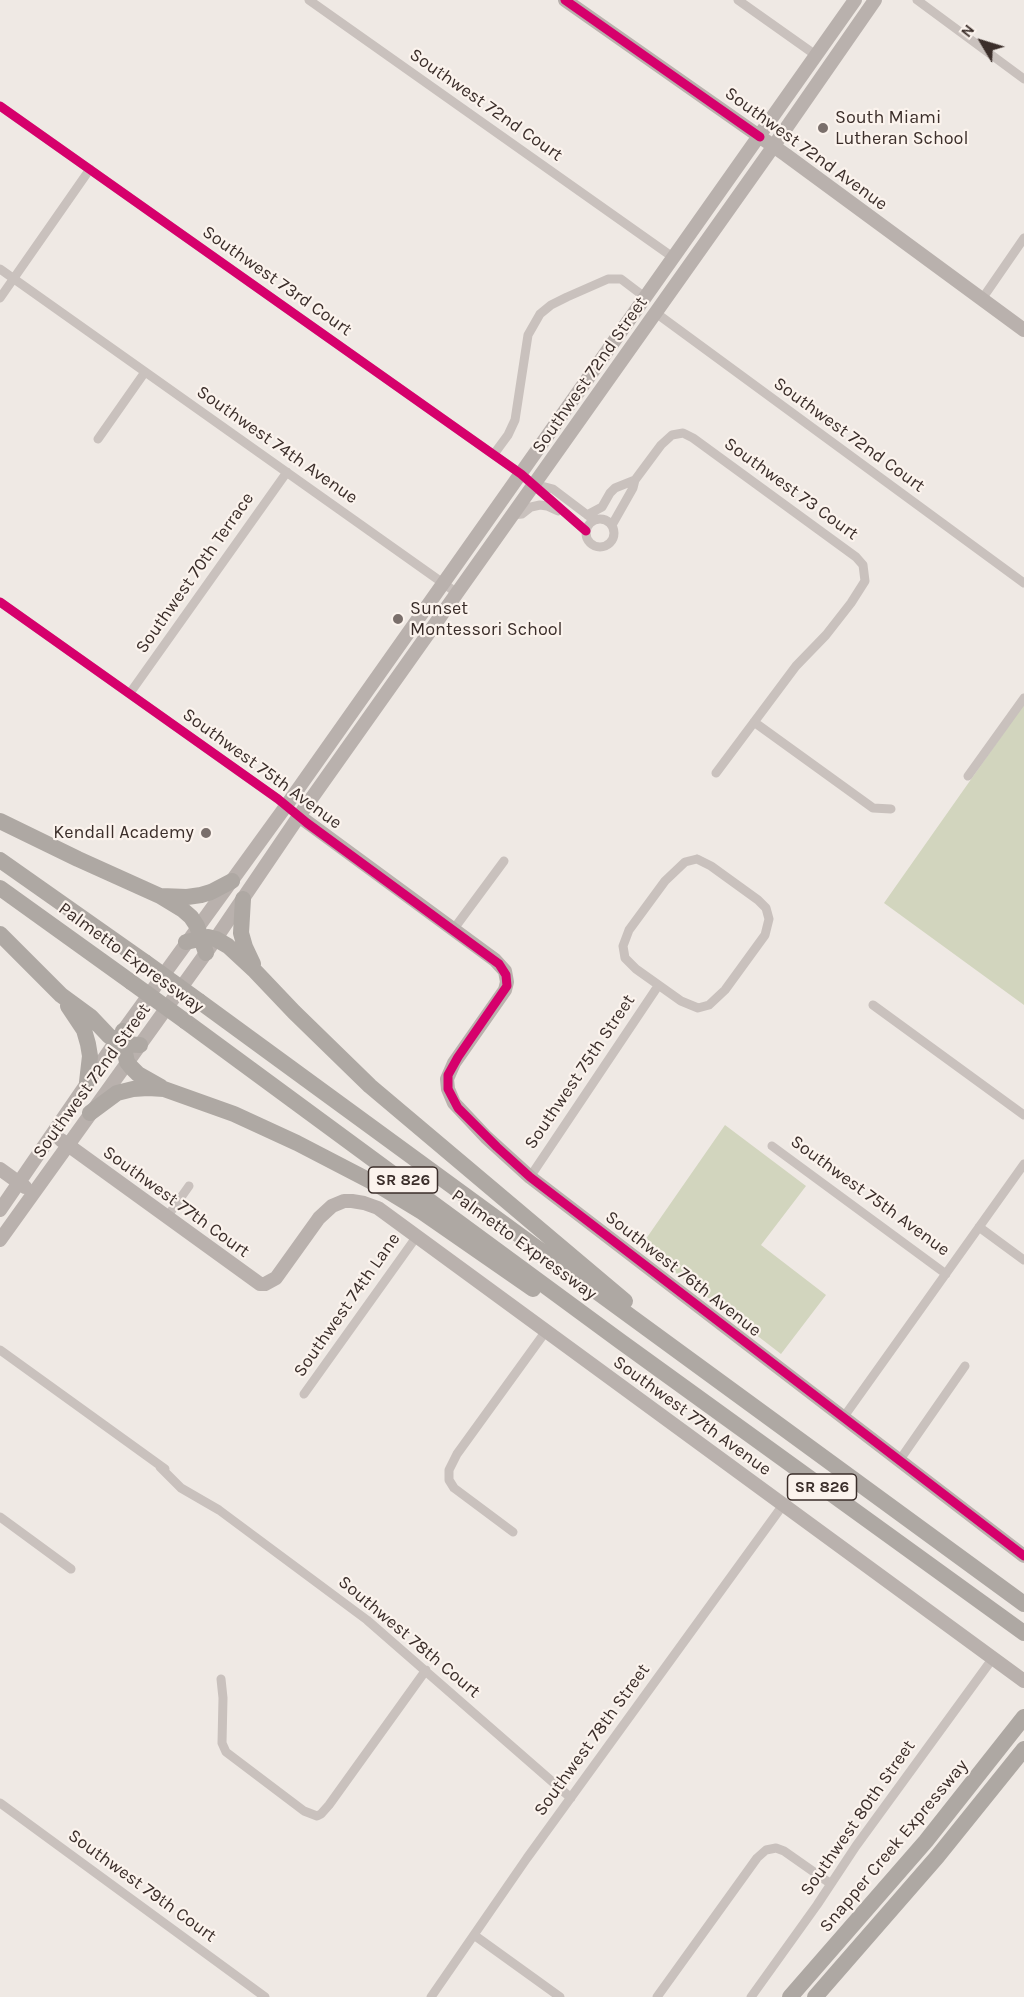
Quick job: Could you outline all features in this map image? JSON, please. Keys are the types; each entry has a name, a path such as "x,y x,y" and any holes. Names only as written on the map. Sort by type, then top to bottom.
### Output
{"highway":[{"path":"0,821 160,896 188,914 201,940 228,946 255,970 370,1086 627,1303 632,1318"},
{"name":"Palmetto Expressway","path":"0,860 145,962 1024,1604"},
{"path":"160,896 201,895 232,881"},
{"name":"Palmetto Expressway","path":"0,888 131,981 620,1341 1024,1633"},
{"path":"243,899 241,927 243,940 255,970"},
{"path":"0,934 61,995 126,1040 127,1062 138,1074 164,1089 234,1114 359,1175 422,1212 580,1322 620,1341"},
{"path":"61,995 87,1037 90,1056 87,1082"},
{"path":"90,1113 112,1096 123,1092 148,1088 164,1089"},
{"name":"Snapper Creek Expressway","path":"790,1997 926,1841 1024,1717"},
{"name":"Snapper Creek Expressway","path":"815,1997 937,1857 1024,1749"}],"main road":[{"name":"Southwest 72nd Avenue","path":"565,0 760,137 1024,330"},
{"name":"Southwest 72nd Street","path":"126,1040 167,1008 232,881 855,0"},
{"name":"Southwest 72nd Street","path":"0,1210 87,1082 126,1040 201,940 243,899 299,816 875,0"},
{"path":"646,298 648,307 646,326"},
{"path":"374,682 388,691"},
{"name":"Southwest 75th Avenue","path":"299,816 502,967"},
{"name":"Southwest 76th Avenue","path":"502,967 506,975 507,986 449,1072 447,1086 458,1108 530,1177 1024,1556"},
{"name":"Southwest 72nd Street","path":"0,1239 127,1062"},
{"name":"Southwest 77th Court","path":"52,1133 251,1280 265,1284"},
{"path":"0,1169 33,1193"},
{"name":"Southwest 77th Avenue","path":"265,1284 276,1278 319,1218 332,1206 348,1201 368,1204 417,1236 1024,1681"}],"street":[{"name":"Southwest 72nd Court","path":"309,0 674,258"},
{"path":"738,0 817,56"},
{"path":"917,0 1024,79"},
{"name":"Southwest 73rd Court","path":"0,106 534,484"},
{"path":"0,298 90,169"},
{"path":"982,299 1024,238"},
{"path":"0,269 13,278"},
{"name":"Southwest 74th Avenue","path":"13,278 457,593"},
{"path":"494,454 516,420 528,335 540,314 551,305 608,279 621,279 646,298"},
{"name":"Southwest 72nd Court","path":"656,313 1024,583"},
{"path":"98,439 145,372"},
{"name":"Southwest 73 Court","path":"612,525 633,488 635,480 669,437 680,433 687,434 856,557 862,564 865,581 856,595 826,635 796,666 717,773"},
{"name":"Southwest 70th Terrace","path":"130,693 287,472"},
{"path":"586,531 591,517 602,507 610,493 616,487 635,480"},
{"path":"534,484 553,489 591,517 604,519 612,525 613,538 603,546 596,546 589,542 586,531 534,484"},
{"path":"616,487 628,496"},
{"path":"512,515 522,514 531,507 540,505 563,512"},
{"name":"Southwest 75th Avenue","path":"0,602 299,816"},
{"path":"968,776 1024,698"},
{"path":"754,722 873,808 891,809"},
{"path":"697,859 711,866 758,900 768,912 769,924 765,935 725,990 709,1005 702,1008 693,1007 658,986 627,961 623,950 624,943 629,930 664,881 679,866 689,860 697,859"},
{"path":"453,930 504,861"},
{"name":"Southwest 75th Street","path":"530,1177 658,986"},
{"path":"873,1005 1024,1115"},
{"name":"Southwest 75th Avenue","path":"772,1146 946,1274"},
{"path":"843,1418 1024,1164"},
{"path":"167,1217 189,1186"},
{"path":"979,1227 1024,1260"},
{"name":"Southwest 74th Lane","path":"304,1394 417,1236"},
{"path":"513,1532 454,1488 449,1479 449,1470 453,1459 546,1331"},
{"name":"Southwest 78th Court","path":"0,1350 160,1467 207,1496 219,1510 362,1616 571,1798"},
{"path":"899,1461 965,1366"},
{"name":"Southwest 78th Street","path":"431,1997 571,1798 783,1505"},
{"path":"0,1517 71,1569"},
{"name":"Southwest 80th Street","path":"751,1997 856,1846 993,1658"},
{"path":"221,1679 222,1743 227,1754 304,1811 317,1815 329,1805 426,1670"},
{"name":"Southwest 79th Court","path":"0,1803 265,1997"},
{"path":"657,1997 757,1858 768,1849 776,1848 784,1851 831,1884"},
{"path":"474,1935 561,1997"}],"green space":[{"path":"1024,704 1024,1005 884,903"},
{"path":"725,1125 806,1186 761,1245 826,1295 781,1354 641,1246"}],"cycle path":[{"path":"565,0 760,137"},
{"path":"0,106 521,474 586,531"},
{"path":"0,602 278,799 307,823 499,964 506,975 507,986 448,1075 448,1089 458,1108 530,1177 1024,1556"}],"place":[{"name":"South Miami Lutheran School","path":"823,128"},
{"name":"Sunset Montessori School","path":"398,619"},
{"name":"Kendall Academy","path":"206,833"}]}
